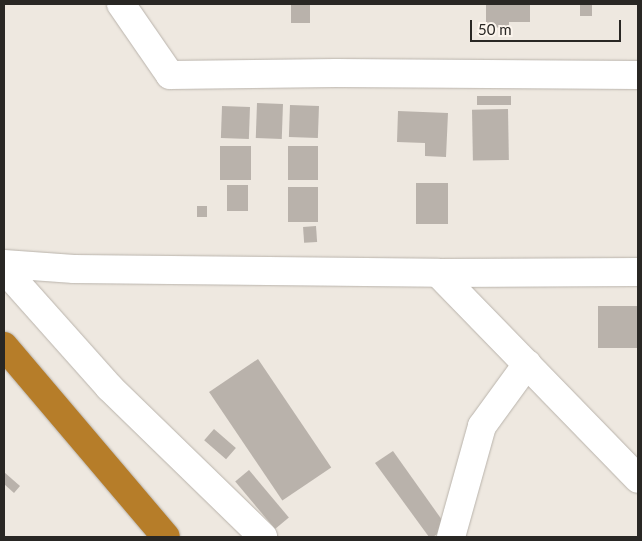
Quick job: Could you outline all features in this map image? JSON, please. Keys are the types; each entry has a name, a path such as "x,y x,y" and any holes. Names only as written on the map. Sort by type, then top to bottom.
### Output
{"highway":[{"path":"4,346 166,537"}],"street":[{"path":"121,4 170,75 346,73 638,75"},
{"path":"4,264 74,269 438,273 638,272"},
{"path":"4,269 109,387 263,537"},
{"path":"438,273 638,479"},
{"path":"451,537 482,426 527,364"}],"building":[{"path":"291,4 310,4 310,23 291,23"},
{"path":"486,4 530,4 530,22 509,22 509,27 486,28"},
{"path":"580,4 592,4 592,16 580,16"},
{"path":"477,96 511,96 511,105 477,105"},
{"path":"257,103 283,104 282,139 256,138"},
{"path":"290,105 319,106 318,138 289,137"},
{"path":"222,106 250,107 249,139 221,138"},
{"path":"508,109 509,160 473,161 472,110"},
{"path":"398,111 448,113 446,157 425,156 425,143 397,142"},
{"path":"220,146 251,146 251,180 220,180"},
{"path":"288,146 318,146 318,180 288,180"},
{"path":"416,183 448,183 448,224 416,224"},
{"path":"227,185 248,185 248,211 227,211"},
{"path":"288,187 318,187 318,222 288,222"},
{"path":"197,206 207,206 207,217 197,217"},
{"path":"316,226 317,242 304,243 303,227"},
{"path":"598,306 638,306 638,348 598,348"},
{"path":"258,359 331,468 282,501 209,392"},
{"path":"214,429 236,448 226,459 204,440"},
{"path":"393,451 447,527 433,537 429,537 375,463"},
{"path":"249,470 289,517 275,529 235,482"},
{"path":"4,472 20,486 14,493 4,484"}]}
